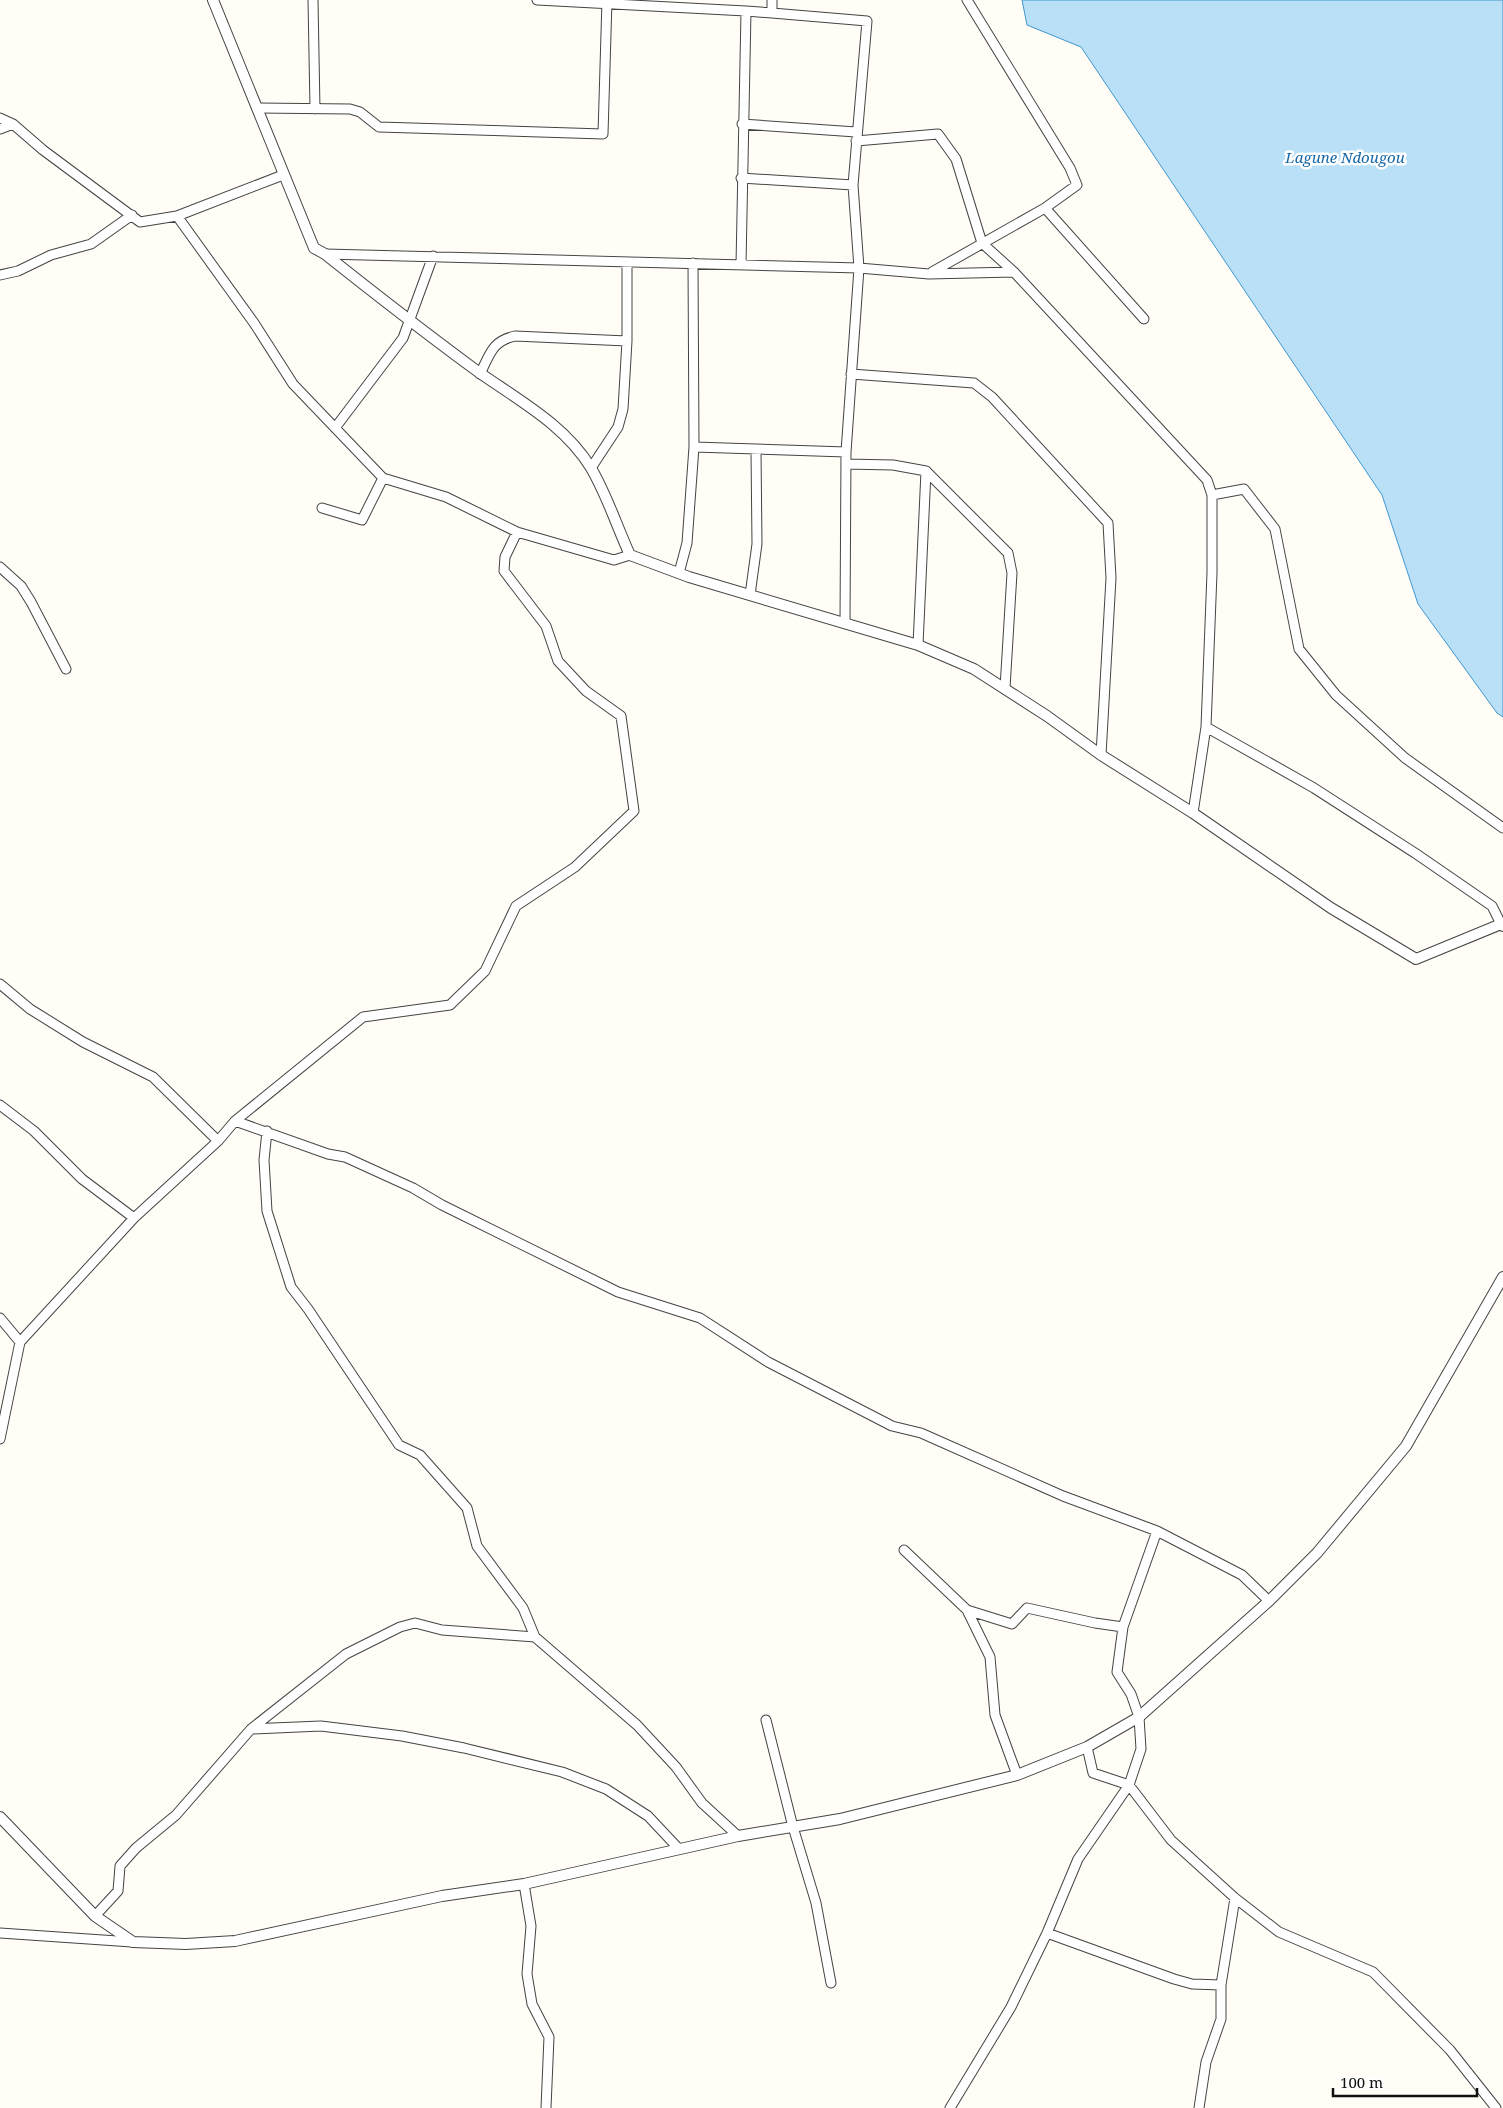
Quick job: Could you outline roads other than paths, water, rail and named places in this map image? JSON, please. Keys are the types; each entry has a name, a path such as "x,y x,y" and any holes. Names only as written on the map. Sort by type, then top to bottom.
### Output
{"street":[{"path":"213,0 283,176 314,248 326,254 409,321 480,374 545,417 571,443 591,468 630,555"},
{"path":"313,0 315,109"},
{"path":"537,0 724,4 746,11 866,21 853,185 859,268 846,452 845,622"},
{"path":"772,0 772,13"},
{"path":"929,274 1045,208 1077,185 1070,168 967,0"},
{"path":"256,108 350,109 360,112 379,127 603,134 607,1"},
{"path":"741,265 742,124 746,11"},
{"path":"0,118 13,124 43,150 140,222 177,216 283,176"},
{"path":"0,130 13,124"},
{"path":"742,124 856,137 938,134 956,159 982,243 1014,272 1207,480 1212,495 1212,573 1206,727 1194,813"},
{"path":"741,178 853,185"},
{"path":"1045,208 1144,319"},
{"path":"0,275 18,271 51,255 91,244 132,215"},
{"path":"177,216 254,323 293,384 383,478 446,496 517,532 614,560 630,555 679,573 918,645 974,669 1005,688 1101,755 1194,813 1331,908 1416,959 1502,925 1492,906 1415,854 1314,788 1206,727"},
{"path":"326,254 859,268 929,274 1014,272"},
{"path":"335,428 403,338 433,256"},
{"path":"591,468 618,427 623,409 627,341 627,263"},
{"path":"679,573 687,543 694,447 693,263"},
{"path":"480,374 491,351 497,342 504,338 515,336 627,341"},
{"path":"851,374 974,383 992,397 1108,523 1111,578 1101,755"},
{"path":"694,447 846,452"},
{"path":"750,595 757,544 756,450"},
{"path":"846,464 893,465 926,471 1008,553 1012,573 1005,688"},
{"path":"918,645 926,471"},
{"path":"322,508 362,520 383,478"},
{"path":"1212,495 1244,489 1275,529 1299,649 1336,695 1405,758 1503,828"},
{"path":"0,1439 20,1342 134,1218 218,1141 235,1121 363,1017 450,1005 484,971 516,906 574,867 634,810 621,716 586,691 558,661 546,626 504,571 505,556 517,532"},
{"path":"0,567 20,586 28,597 66,669"},
{"path":"0,984 30,1009 83,1042 153,1077 218,1141"},
{"path":"0,1105 34,1131 82,1179 134,1218"},
{"path":"235,1121 357,1162 413,1188 442,1205 618,1292 700,1318 775,1366 892,1426 922,1433 1063,1496 1157,1530 1242,1575 1269,1601"},
{"path":"266,1131 264,1160 267,1211 291,1287 308,1309 399,1446 420,1455 467,1508 477,1546 523,1608 535,1637 637,1725 676,1767 702,1803 738,1836"},
{"path":"0,1934 186,1944 235,1940 442,1896 524,1884 738,1836 840,1819 1017,1775 1087,1746 1139,1717 1269,1601 1317,1553 1406,1446 1503,1277"},
{"path":"0,1318 20,1342"},
{"path":"950,2108 1011,2007 1047,1932 1078,1859 1129,1785 1141,1749 1139,1717 1132,1694 1117,1672 1123,1627 1157,1530"},
{"path":"904,1550 967,1610 990,1657 995,1715 1017,1775"},
{"path":"967,1610 1012,1624 1027,1608 1095,1623 1123,1627"},
{"path":"95,1916 118,1891 120,1866 136,1848 176,1816 251,1729 346,1654 400,1627 415,1623 442,1630 535,1637"},
{"path":"766,1720 793,1827 816,1903 831,1983"},
{"path":"251,1729 321,1726 402,1736 464,1748 562,1772 606,1789 648,1816 680,1849"},
{"path":"1087,1746 1093,1773 1129,1785 1171,1840 1235,1898 1279,1932 1373,1972 1450,2050 1496,2108"},
{"path":"0,1816 95,1916 133,1942"},
{"path":"524,1884 531,1926 527,1974 532,2004 549,2037 546,2108"},
{"path":"1199,2108 1206,2062 1221,2019 1221,1985 1235,1898"},
{"path":"1047,1932 1174,1979 1192,1984 1221,1985"}],"water":[{"name":"Lagune Ndougou","path":"1022,0 1503,0 1503,717 1497,713 1418,604 1382,495 1081,47 1027,25"}]}
